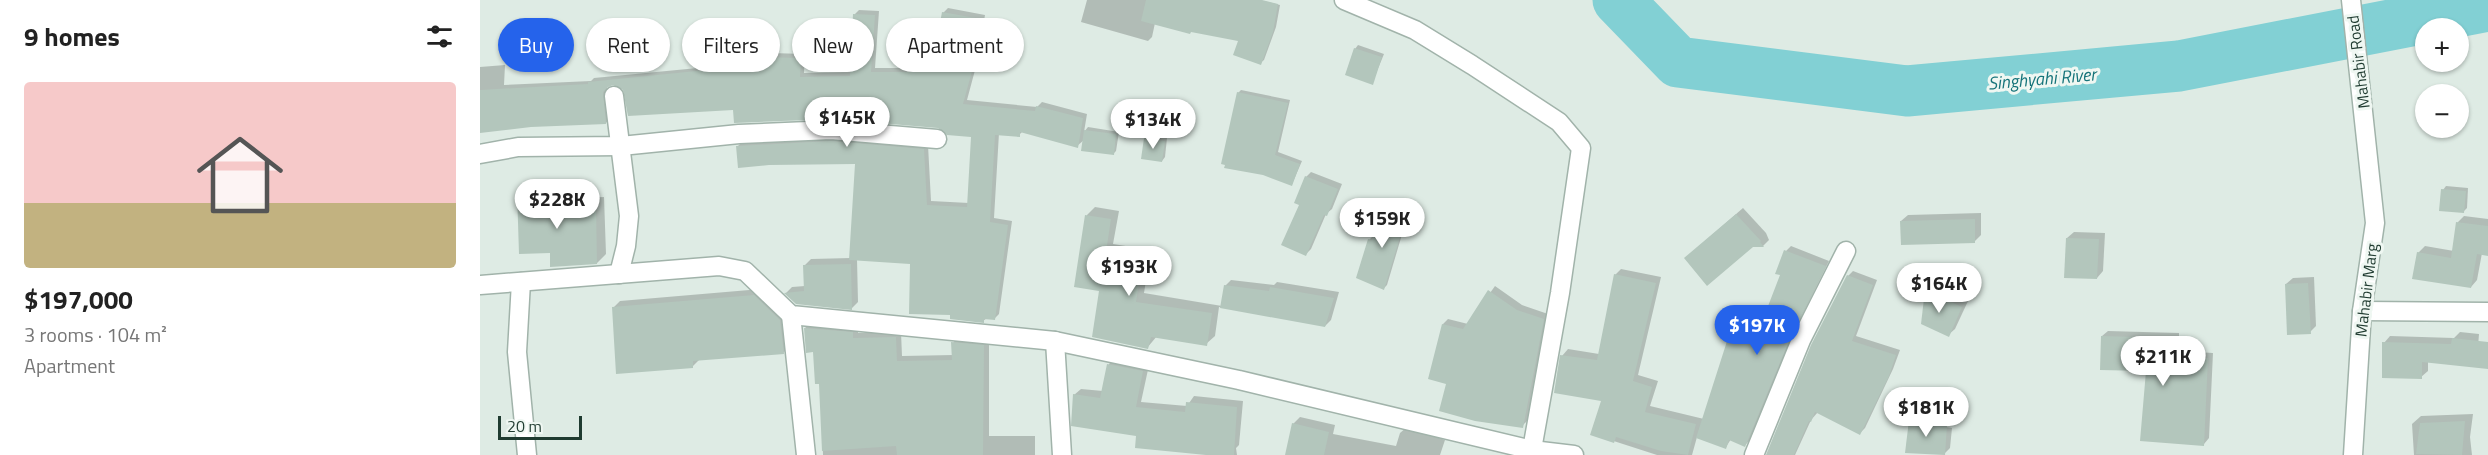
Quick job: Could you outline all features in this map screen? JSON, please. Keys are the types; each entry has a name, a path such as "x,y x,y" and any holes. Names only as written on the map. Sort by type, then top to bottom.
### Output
{"street":[{"path":"1344,0 1414,30 1498,82 1559,122 1581,148 1560,293 1532,452"},
{"name":"Mahabir Road","path":"2351,0 2365,124"},
{"path":"614,96 629,216 627,246 619,274"},
{"name":"Mahabir Marg","path":"2352,455 2362,311 2374,223 2365,124"},
{"path":"480,154 518,147 621,146 739,135 831,130 938,139"},
{"path":"1754,455 1801,340 1846,251"},
{"path":"480,285 719,266 745,271 791,315 1055,341 1239,380 1532,452 1574,455"},
{"path":"521,282 517,352 527,455"},
{"path":"2362,311 2488,312"},
{"path":"791,315 806,455"},
{"path":"1055,341 1062,455"}],"building":[{"path":"1146,0 1262,0 1278,4 1273,32 1261,65 1233,55 1238,41 1191,32 1190,34 1141,21"},
{"path":"942,12 975,18 941,18"},
{"path":"853,14 875,15 874,29 874,18 853,18"},
{"path":"1354,48 1382,57 1373,85 1345,75"},
{"path":"780,57 792,58 792,72 800,72 800,77 850,76 850,72 972,72 963,104 1035,111 1036,106 1083,118 1078,148 1020,132 1020,137 995,135 990,222 1008,225 995,320 984,319 984,323 950,319 950,315 909,314 910,264 849,260 855,164 769,165 738,168 736,146 831,141 924,149 927,205 967,207 971,137 947,135 938,128 832,119 734,123 733,110 628,116 623,90 613,85 603,92 606,124 531,127 480,133 480,90 588,84 588,82 686,72 780,72"},
{"path":"1237,92 1288,103 1275,155 1300,164 1292,186 1263,175 1224,168 1225,165 1221,164"},
{"path":"1084,130 1116,134 1114,155 1081,151"},
{"path":"1144,138 1165,141 1162,162 1141,159"},
{"path":"1305,176 1338,189 1306,256 1281,245 1299,205 1294,203"},
{"path":"2441,189 2466,191 2464,213 2439,211"},
{"path":"548,190 549,207 596,206 597,264 550,267 550,253 519,254 517,191"},
{"path":"1383,206 1407,214 1384,290 1356,278 1368,239 1372,240"},
{"path":"1736,214 1764,247 1753,247 1707,286 1684,258"},
{"path":"1085,215 1111,219 1106,252 1143,258 1136,302 1212,313 1207,346 1151,337 1148,349 1092,337 1099,291 1074,287"},
{"path":"1975,219 1975,243 1901,245 1900,221"},
{"path":"2456,222 2488,226 2488,256 2477,254 2471,288 2412,279 2417,252 2451,258"},
{"path":"2066,238 2099,239 2097,279 2064,278"},
{"path":"1784,250 1826,266 1791,336 1745,447 1729,440 1726,449 1696,438 1728,338 1737,341 1743,321 1760,327 1780,275 1775,274"},
{"path":"851,264 852,310 796,304 784,293 804,291 803,265"},
{"path":"1614,274 1656,283 1633,381 1652,387 1645,412 1696,424 1688,455 1661,451 1616,437 1614,443 1590,435 1601,401 1554,393 1560,355 1597,360"},
{"path":"1847,275 1873,285 1852,341 1896,355 1889,376 1860,435 1815,412 1794,455 1766,455 1811,345"},
{"path":"2308,283 2311,334 2287,335 2285,284"},
{"path":"1224,285 1269,291 1270,287 1334,298 1325,327 1220,308"},
{"path":"1488,290 1517,310 1544,319 1523,428 1475,421 1439,411 1446,384 1428,379 1442,324 1463,329"},
{"path":"1925,290 1962,307 1949,337 1921,324"},
{"path":"754,295 780,320 784,354 693,361 693,368 616,374 612,307"},
{"path":"804,328 853,332 853,338 896,337 897,361 952,360 951,342 984,345 983,455 897,455 896,446 822,451 819,384 815,384 813,352 806,353"},
{"path":"2101,336 2174,338 2174,356 2208,358 2204,446 2140,441 2146,371 2100,370"},
{"path":"2452,338 2488,342 2488,369 2422,362 2422,379 2382,378 2382,342 2451,344"},
{"path":"1107,364 1143,371 1136,407 1185,412 1186,402 1237,407 1234,455 1206,455 1135,448 1136,436 1071,426 1073,394 1100,398"},
{"path":"1909,420 1947,425 1945,455 1905,453"},
{"path":"2465,421 2462,455 2416,454 2420,423"},
{"path":"1292,423 1329,432 1324,455 1285,455"}],"waterway":[{"name":"Singhyahi River","path":"1618,0 1678,62 1907,91 2179,66 2488,6"}]}
